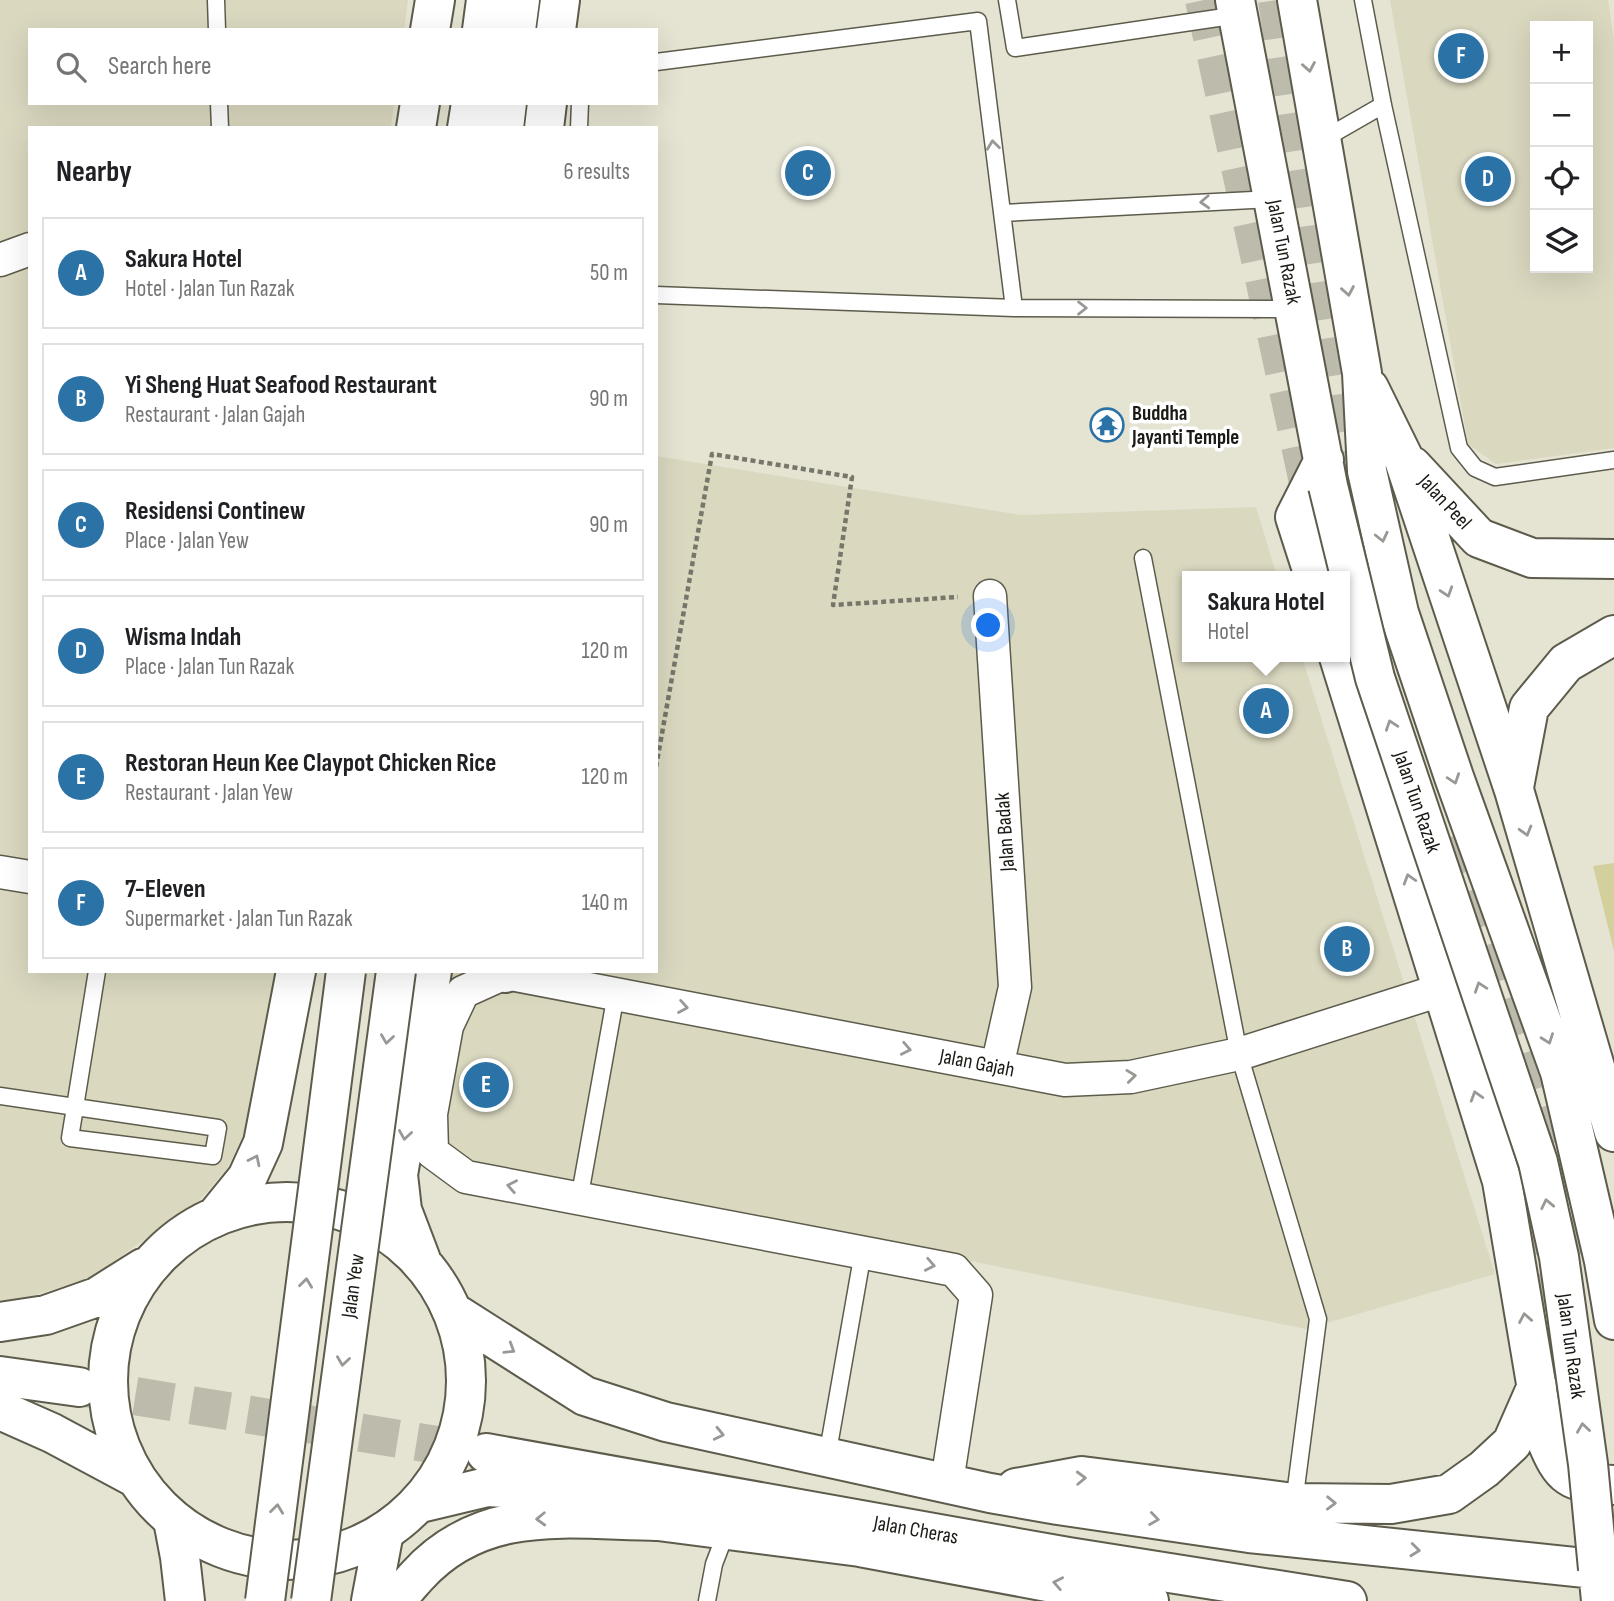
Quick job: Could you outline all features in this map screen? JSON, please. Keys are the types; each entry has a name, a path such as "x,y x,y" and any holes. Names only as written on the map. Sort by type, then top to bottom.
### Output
{"street":[{"path":"430,28 435,0"},
{"path":"482,28 486,0"},
{"path":"516,28 520,0"},
{"path":"556,28 560,0"},
{"name":"Jalan Tun Razak","path":"1297,0 1362,373 1367,471 1399,613 1454,777 1560,1072 1604,1261 1614,1320"},
{"name":"Jalan Tun Razak","path":"1237,8 1326,473 1349,571"},
{"path":"416,126 420,105"},
{"path":"467,126 471,105"},
{"path":"503,126 507,105"},
{"path":"544,126 547,105"},
{"path":"0,260 28,250"},
{"path":"1362,373 1403,457 1514,790 1614,1132"},
{"name":"Jalan Peel","path":"1403,457 1479,538 1532,558 1614,559"},
{"path":"1312,571 1295,517 1326,473"},
{"name":"Jalan Tun Razak","path":"1350,573 1375,678 1538,1162 1559,1257 1604,1580"},
{"name":"Jalan Badak","path":"990,596 1015,987 996,1067"},
{"path":"1514,790 1528,708 1566,663 1614,635"},
{"path":"1341,662 1502,1181 1545,1437 1557,1466 1582,1484 1614,1485"},
{"path":"0,872 28,877"},
{"path":"217,1215 247,1178 263,1143 296,973"},
{"path":"265,1601 346,973"},
{"name":"Jalan Yew","path":"310,1601 396,973"},
{"path":"423,1265 402,1210 398,1175 432,973"},
{"path":"502,973 463,992 447,1026 431,1114 432,1152 466,1177 954,1270 975,1294 947,1482"},
{"name":"Jalan Gajah","path":"509,973 1065,1080 1131,1077 1239,1054 1444,989"},
{"path":"0,1322 46,1315 97,1297 155,1260 184,1236 217,1215 265,1202 316,1204 355,1216 388,1234 423,1265 440,1287 465,1344 472,1384 466,1423 448,1466 420,1503 384,1532 332,1555 276,1561 221,1549 173,1520 136,1478 117,1444 109,1415 105,1373 114,1326 131,1290 155,1260"},
{"path":"453,1312 585,1396 666,1422 990,1493 1250,1533 1604,1580"},
{"path":"0,1376 79,1387"},
{"path":"990,1493 1082,1476 1294,1503 1391,1504 1450,1494 1484,1469 1512,1443 1537,1385"},
{"path":"0,1410 52,1433 136,1478"},
{"name":"Jalan Cheras","path":"486,1453 1068,1557 1348,1601"},
{"path":"420,1503 487,1487 528,1489 658,1521"},
{"path":"397,1601 432,1560 467,1537 501,1524 537,1518 658,1521 728,1529 860,1547 1149,1601"},
{"path":"173,1520 185,1601"},
{"path":"371,1601 384,1532"},
{"path":"860,1547 1022,1601"}],"lane":[{"path":"216,0 217,28"},
{"path":"1007,0 1015,48 1237,8"},
{"path":"1363,0 1383,105 1459,449 1475,468 1494,477 1614,460"},
{"path":"658,62 978,21 1014,308"},
{"path":"219,105 220,126"},
{"path":"579,126 580,105"},
{"path":"1322,140 1383,105"},
{"path":"1003,213 1273,199"},
{"path":"658,295 1014,308 1294,309"},
{"path":"1143,558 1239,1054 1318,1319 1294,1503"},
{"path":"0,1096 73,1107 218,1128 213,1156 70,1138 73,1107 97,973"},
{"path":"579,1200 616,994"},
{"path":"827,1458 863,1252"},
{"path":"707,1601 714,1564 728,1529"}],"path":[{"path":"658,756 712,454 852,477 833,604 990,596"}],"shaded area":[{"path":"0,0 408,0 404,28 28,28 28,105 394,105 391,126 28,126 28,973 275,973 244,1133 228,1167 200,1200 90,1278 35,1295 0,1301"},
{"path":"1390,0 1608,0 1614,39 1614,448 1496,464 1468,444"},
{"path":"658,456 1021,515 1256,507 1275,571 1182,571 1182,662 1304,662 1495,1274 1306,1329 921,1251 467,1165 421,1123 446,973 658,973"},
{"path":"1614,863 1614,951 1593,866"}],"tunnel":[{"path":"1204,0 1314,510 1331,571"},
{"path":"1277,0 1349,486 1369,550"},
{"path":"1457,835 1589,1266"},
{"path":"1521,1220 1561,1343"},
{"path":"79,1387 486,1453"}],"place":[{"name":"7-Eleven","path":"1461,56"},
{"name":"Residensi Continew","path":"808,173"},
{"name":"Wisma Indah","path":"1488,179"},
{"name":"Buddha Jayanti Temple","path":"1107,425"},
{"name":"Sakura Hotel","path":"1266,711"},
{"name":"Yi Sheng Huat Seafood Restaurant","path":"1347,949"},
{"name":"Restoran Heun Kee Claypot Chicken Rice","path":"486,1085"}]}
